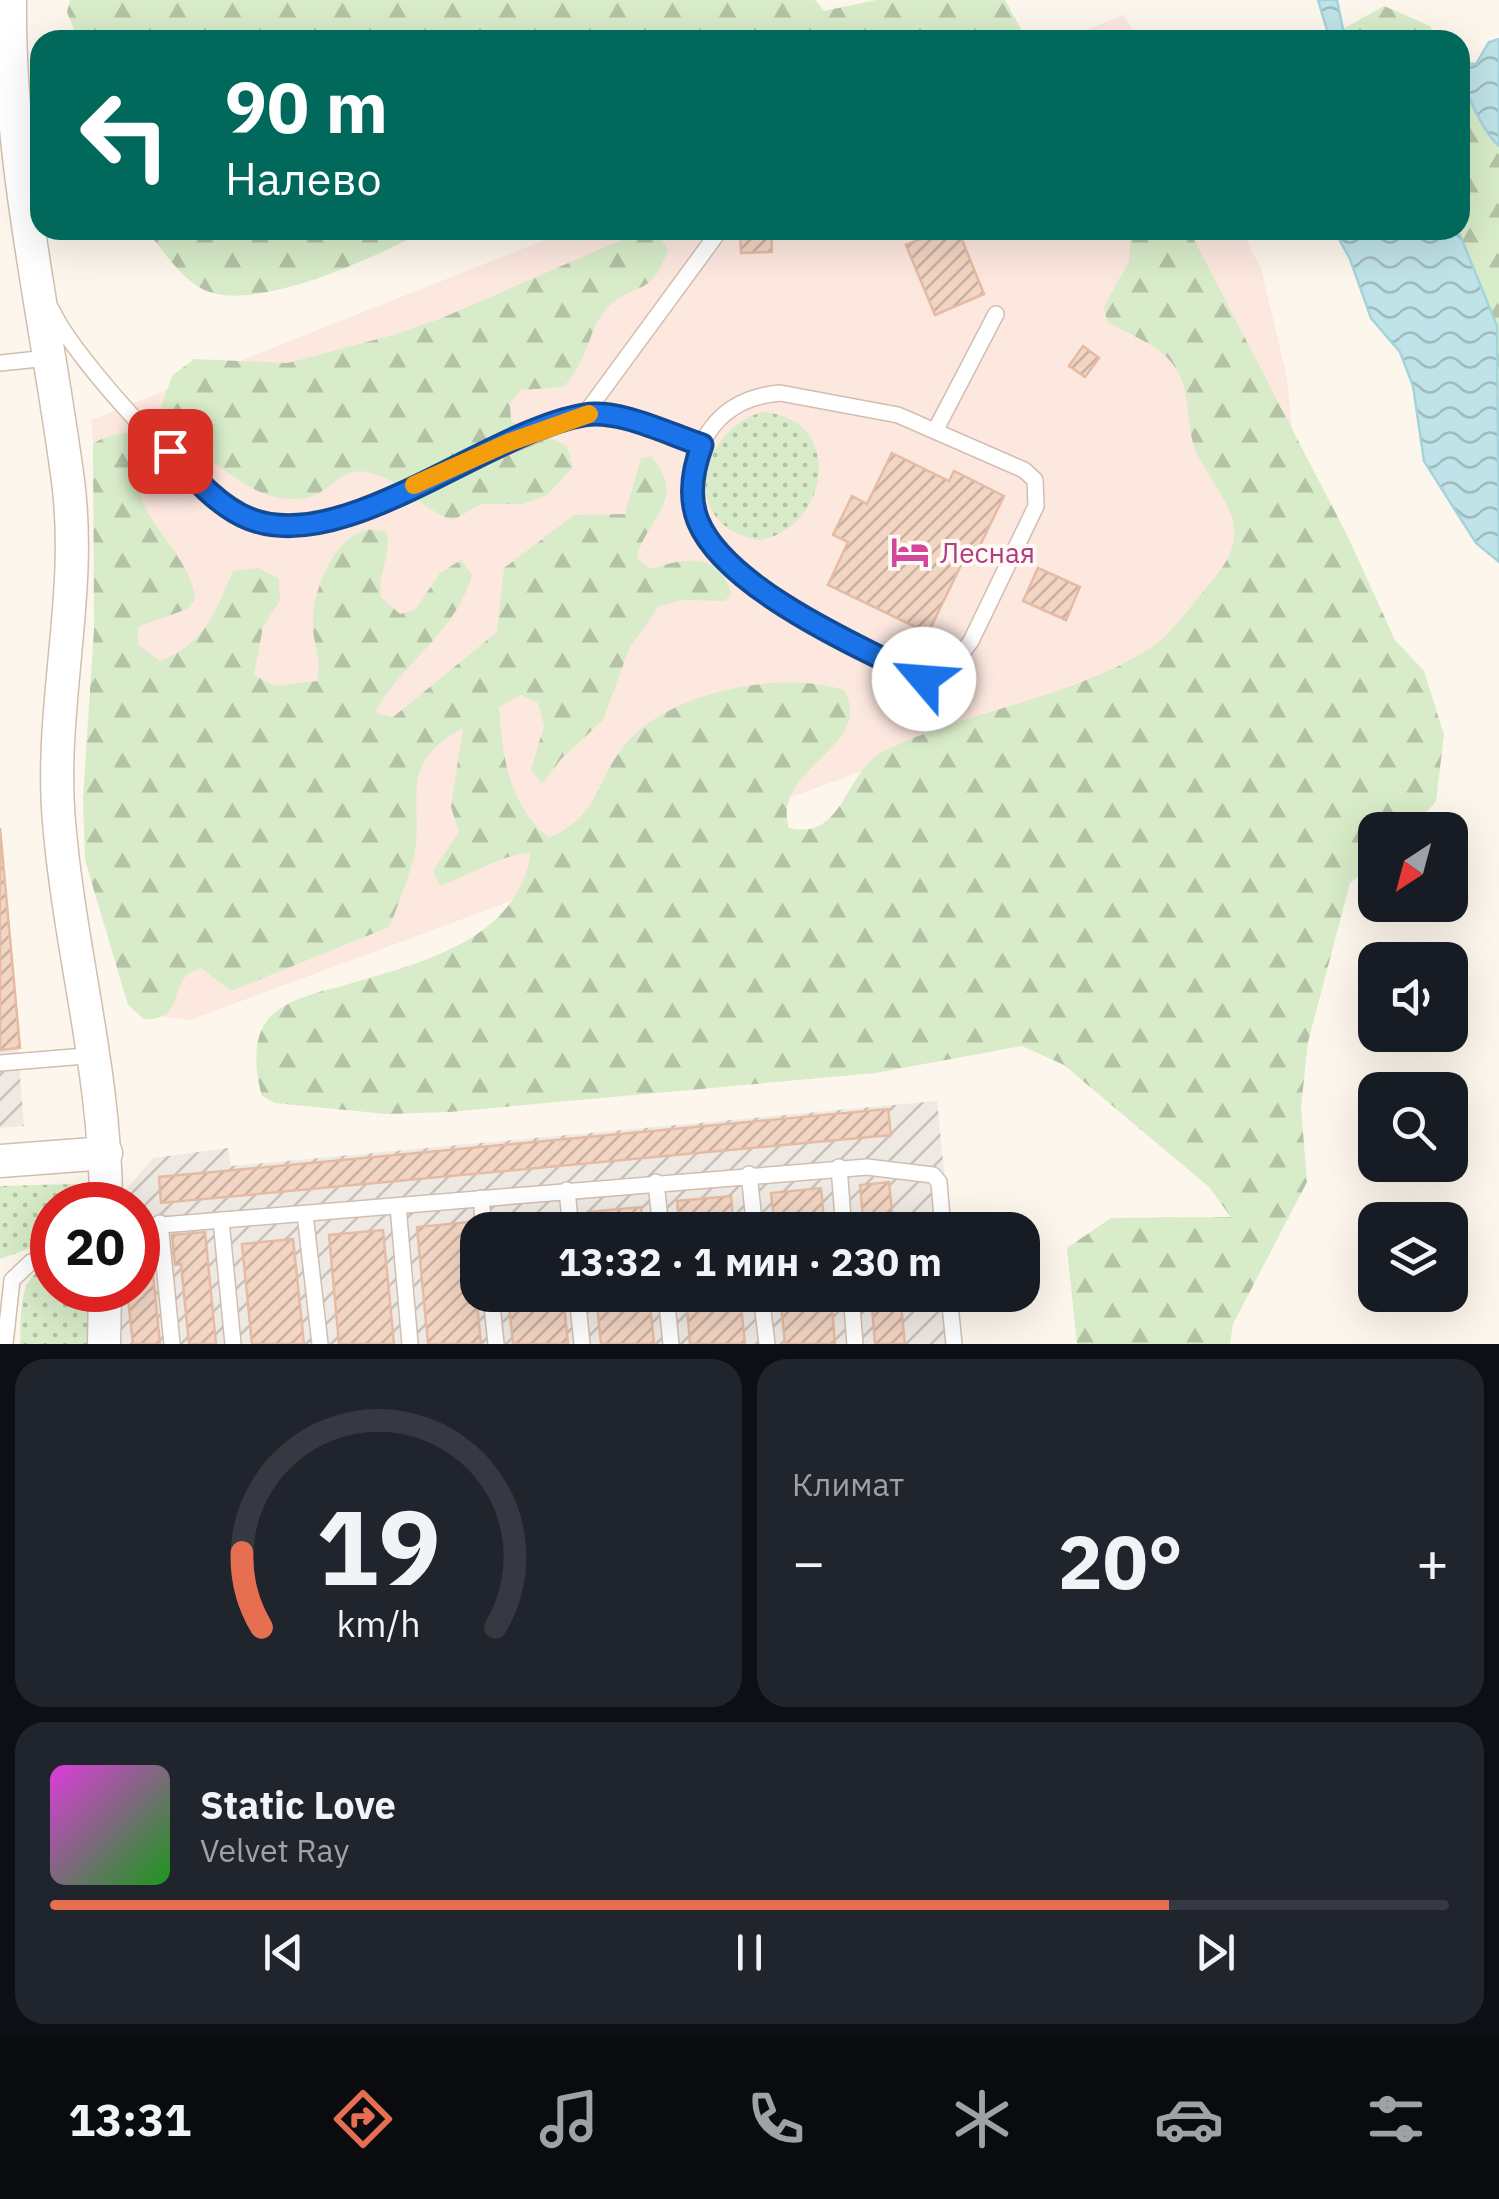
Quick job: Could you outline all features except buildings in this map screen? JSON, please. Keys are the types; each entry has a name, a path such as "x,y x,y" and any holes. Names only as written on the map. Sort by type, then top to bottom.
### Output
{"street":[{"path":"10,0 5,48 30,233"},
{"path":"31,240 68,482 73,551 60,705 59,821 97,1055 110,1182"},
{"path":"0,1161 106,1153"},
{"path":"104,1344 105,1312"}],"lane":[{"path":"586,414 713,240"},
{"path":"36,274 55,317 90,369 225,504 266,524 308,526 330,520 586,414 608,416 702,445"},
{"path":"936,429 996,314"},
{"path":"0,364 48,358"},
{"path":"761,394 859,404 936,429 1024,470 1035,480 1038,495 971,641 958,657 924,679 784,605 716,547 698,521 693,503 695,464 702,445 724,414 761,394"},
{"path":"0,1062 97,1055"},
{"path":"838,1167 842,1212"},
{"path":"172,1344 160,1223 306,1214 838,1167 933,1175 939,1182 942,1212"},
{"path":"748,1174 752,1212"},
{"path":"656,1182 658,1212"},
{"path":"567,1190 569,1212"},
{"path":"481,1198 482,1212"},
{"path":"398,1206 410,1344"},
{"path":"306,1214 320,1344"},
{"path":"221,1220 233,1344"},
{"path":"5,1344 6,1279 30,1263"},
{"path":"493,1312 496,1344"},
{"path":"579,1312 582,1344"},
{"path":"668,1312 671,1344"},
{"path":"763,1312 766,1344"},
{"path":"852,1312 855,1344"},
{"path":"951,1312 954,1344"}],"shaded area":[{"path":"1124,15 1132,30 1085,30"},
{"path":"545,240 1246,240 1261,268 1287,378 1311,620 862,771 190,1020 140,1013 138,897 91,420"},
{"path":"0,828 24,1126 0,1128"},
{"path":"937,1101 948,1212 460,1212 460,1312 958,1312 961,1344 119,1344 119,1312 160,1312 160,1182 132,1182 153,1158 228,1148 231,1166"}],"green space":[{"path":"70,0 815,0 824,11 876,0 1005,0 1022,30 74,30 67,12"},
{"path":"1384,6 1432,30 1344,30"},
{"path":"1470,98 1486,131 1499,146 1499,371 1462,240 1470,240"},
{"path":"154,240 406,240 322,276 262,293 213,293 193,283"},
{"path":"621,240 662,240 668,250 649,282 619,298 602,314 578,367 563,387 520,390 510,404 511,421 567,446 573,467 547,495 523,504 481,504 453,520 379,475 358,471 313,496 286,499 252,488 176,440 151,459 140,478 141,497 190,578 195,600 187,609 138,627 138,645 160,661 188,646 207,625 233,571 259,568 279,579 280,600 263,627 254,675 274,686 317,681 313,614 325,572 351,537 365,530 387,531 381,597 400,614 415,610 440,573 461,560 472,575 442,630 375,712 392,718 497,632 504,568 574,515 625,514 641,458 651,457 662,472 666,498 637,558 651,569 676,562 709,564 718,570 732,595 724,601 683,600 659,606 629,649 603,720 561,759 542,784 531,770 544,726 538,703 521,695 499,707 502,744 516,795 535,825 549,838 566,829 587,809 624,746 643,727 668,711 726,690 758,684 818,684 844,690 850,710 847,727 794,789 787,807 789,828 808,829 833,814 861,772 886,750 951,724 1086,680 1149,649 1172,629 1224,565 1234,540 1233,521 1195,448 1184,385 1178,372 1149,344 1107,322 1104,306 1129,262 1130,240 1194,240 1348,537 1395,640 1424,671 1444,735 1436,801 1427,812 1358,812 1358,877 1350,883 1308,1042 1301,1107 1307,1182 1233,1324 1230,1344 1077,1344 1067,1248 1111,1218 1231,1217 1209,1187 1064,1065 1022,1046 875,1073 449,1112 386,1114 275,1103 262,1096 256,1065 260,1033 278,1010 304,997 400,969 459,945 506,909 522,884 531,853 499,860 440,886 433,871 459,832 451,807 463,728 442,741 421,768 415,852 389,927 231,991 201,968 186,976 164,1016 144,1019 128,1005 85,860 83,798 94,629 93,444 154,426 172,376 194,359 288,363 442,318"},
{"path":"762,412 789,419 807,433 817,452 819,474 813,496 801,516 783,531 760,540 734,532 717,518 707,499 706,479 711,458 723,438 740,422"},
{"path":"30,1185 30,1248 0,1259 0,1186"},
{"path":"30,1281 30,1312 91,1312 89,1344 20,1344"}],"water":[{"path":"1318,0 1337,0 1344,30 1327,30"},
{"path":"1499,39 1499,146 1470,97 1470,64 1476,64 1489,42"},
{"path":"1340,240 1462,240 1497,326 1499,562 1476,543 1424,461 1413,386 1400,352 1371,318"}],"slow traffic":[{"path":"414,485 510,442 589,414"}],"place":[{"name":"Лесная","path":"910,552"}],"route":[{"path":"170,451 225,504 246,518 266,524 308,526 361,509 510,442 586,414 630,422 702,445 692,484 698,521 716,547 746,576 810,621 924,679"}]}
